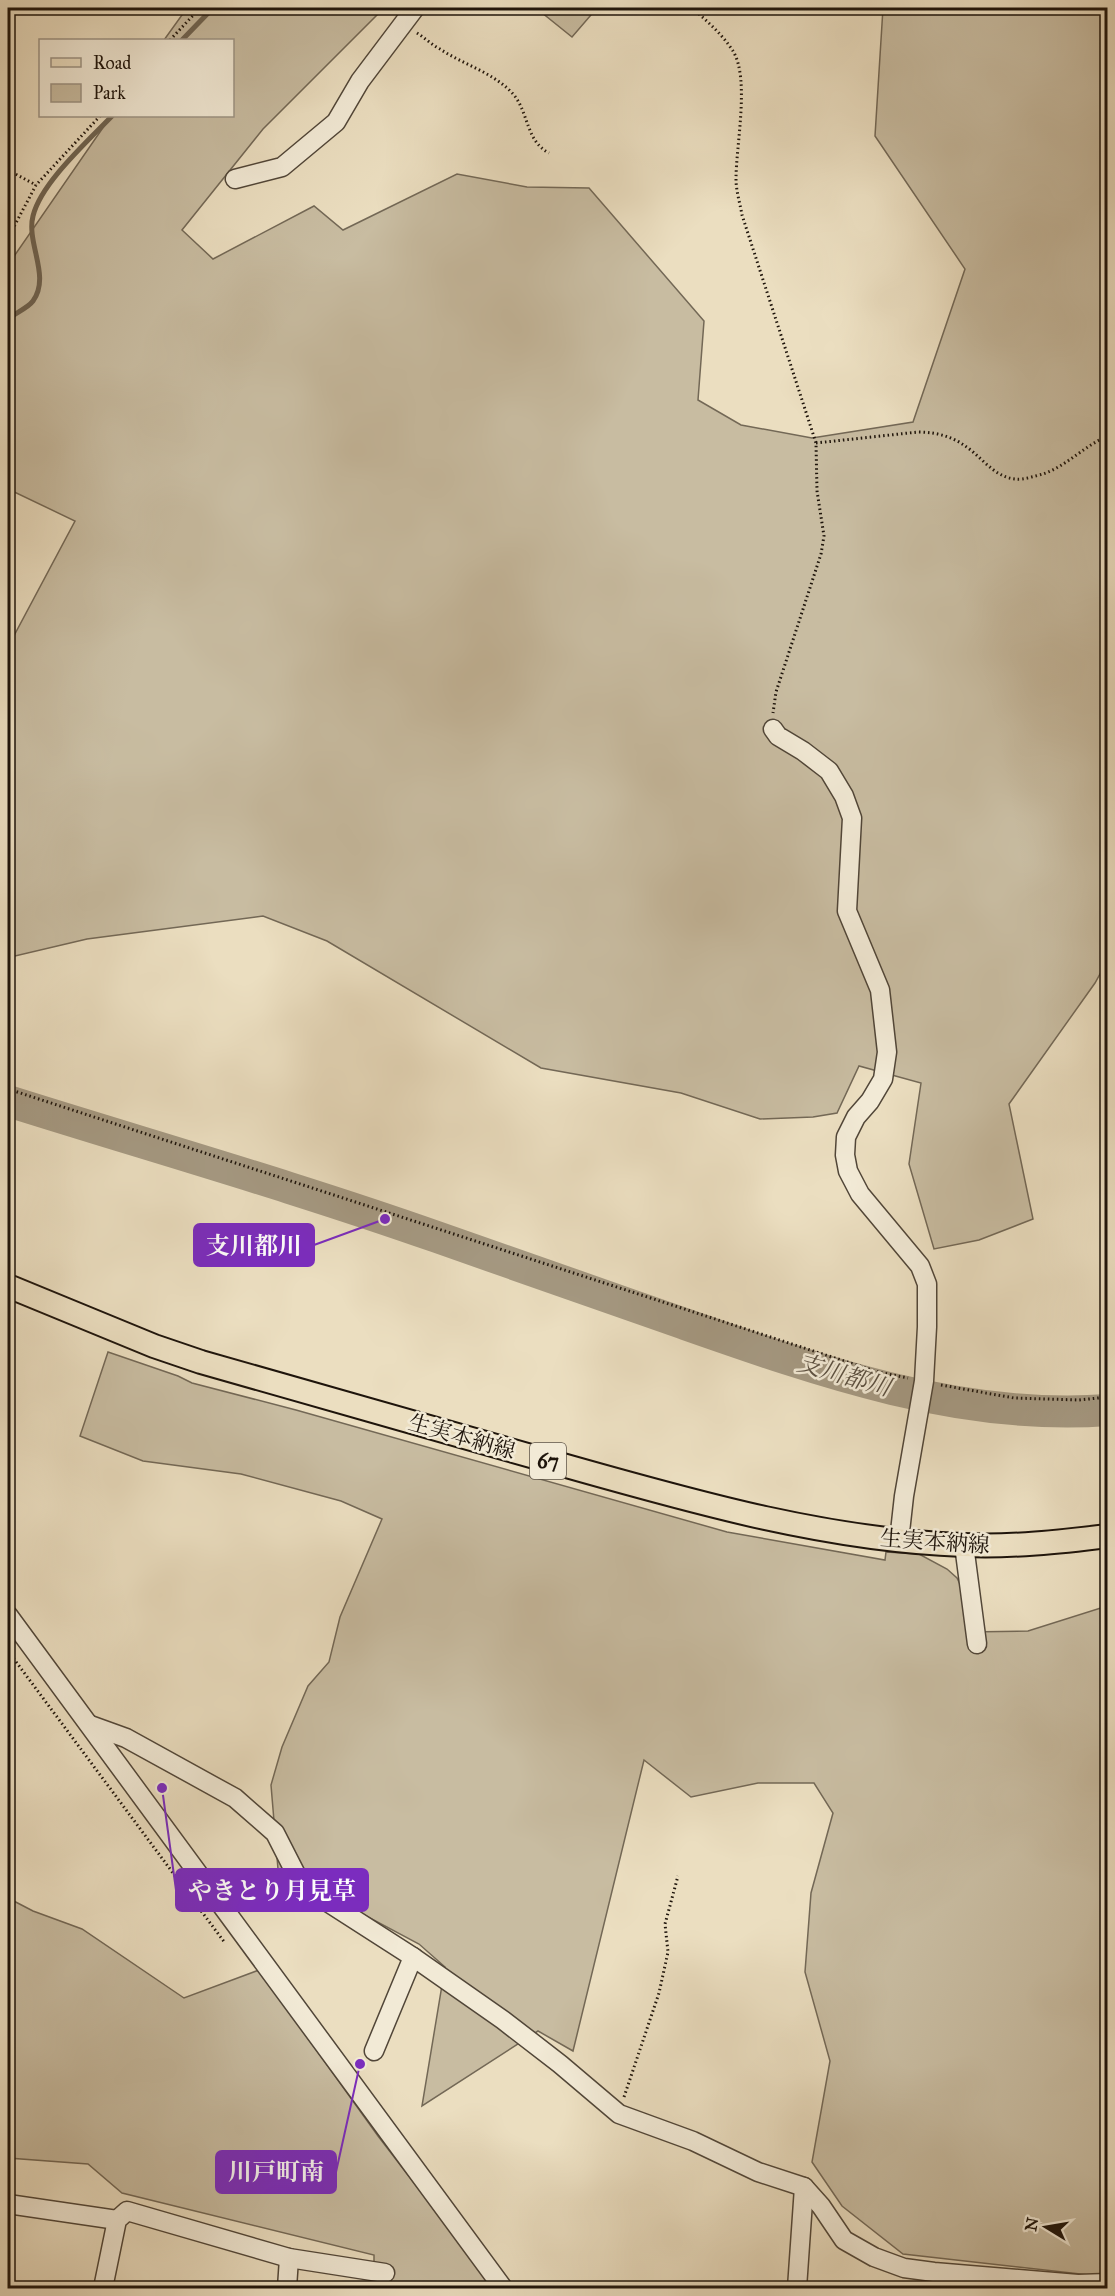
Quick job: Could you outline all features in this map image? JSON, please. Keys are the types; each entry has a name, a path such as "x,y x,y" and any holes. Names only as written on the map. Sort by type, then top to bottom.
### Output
{"main road":[{"name":"生実本納線","path":"8,1286 154,1346 201,1362 690,1500 810,1527 900,1541 964,1545 1038,1544 1107,1536"}],"street":[{"path":"235,179 282,167 336,123 360,81 415,8"},
{"path":"773,729 778,736 829,771 844,796 852,818 847,911 880,990 887,1052 883,1078 870,1101 856,1117 846,1137 845,1155 848,1171 860,1194 920,1266 927,1284 923,1384 904,1496 900,1541"},
{"path":"964,1545 977,1644"},
{"path":"8,1619 90,1725 503,2289"},
{"path":"90,1725 126,1738 236,1798 275,1833 300,1882 503,2020 619,2114 693,2141 758,2172 804,2187 844,2240 873,2258 904,2268 934,2272 1078,2286 1107,2283"},
{"path":"374,2051 413,1957"},
{"path":"797,2289 804,2187"},
{"path":"8,2204 117,2220"},
{"path":"103,2289 117,2220 128,2211 289,2258 385,2272"},
{"path":"287,2289 289,2258"}],"path":[{"path":"171,39 200,8"},
{"path":"692,8 716,30 734,53 739,68 742,90 736,181 742,215 816,443 817,491 824,536 776,692 772,719 773,729"},
{"path":"404,23 440,50 507,88 516,97 536,142 541,149 549,153"},
{"path":"8,238 36,185 99,117"},
{"path":"8,170 36,185"},
{"path":"816,443 934,432 954,438 995,472 1017,480 1044,474 1107,436"},
{"path":"8,1089 878,1372 923,1384 1014,1398 1079,1400 1107,1397"},
{"path":"619,2114 659,1994 668,1952 665,1924 678,1876"}],"green space":[{"path":"187,8 384,8 263,129 182,230 213,259 314,206 343,230 457,174 527,187 589,188 704,321 698,400 741,425 812,438 913,422 965,269 875,136 883,8 1097,8 1108,28 1107,961 1095,983 1009,1104 1033,1219 979,1240 934,1249 909,1164 921,1083 859,1066 837,1113 813,1117 760,1119 681,1093 541,1068 327,941 263,916 87,939 15,956 8,953 8,647 75,521 8,489 8,265 110,117 234,117 234,39 165,39"},
{"path":"536,8 597,8 572,37"},
{"path":"108,1352 192,1383 296,1410 727,1532 885,1560 886,1552 919,1554 947,1569 957,1578 967,1599 967,1632 1028,1631 1107,1606 1107,2277 903,2254 842,2206 812,2162 830,2061 805,1972 811,1893 833,1813 814,1783 758,1783 691,1797 644,1760 573,2051 538,2031 422,2106 445,1967 419,1944 278,1869 271,1785 282,1747 308,1686 329,1662 340,1617 382,1519 341,1501 241,1474 143,1461 80,1436"},
{"path":"8,1898 33,1911 82,1929 184,1998 259,1970 378,2136 495,2288 374,2288 374,2255 122,2193 88,2164 8,2158"}],"waterway":[{"path":"183,39 213,8"},
{"path":"8,319 31,304 38,291 39,270 32,226 38,203 66,163 111,117"},
{"name":"支川都川","path":"8,1101 330,1201 838,1375 944,1400 998,1408 1053,1411 1108,1410"}],"place":[{"name":"支川都川","path":"385,1219"},
{"name":"やきとり月見草","path":"162,1788"},
{"name":"川戸町南","path":"360,2064"}]}
